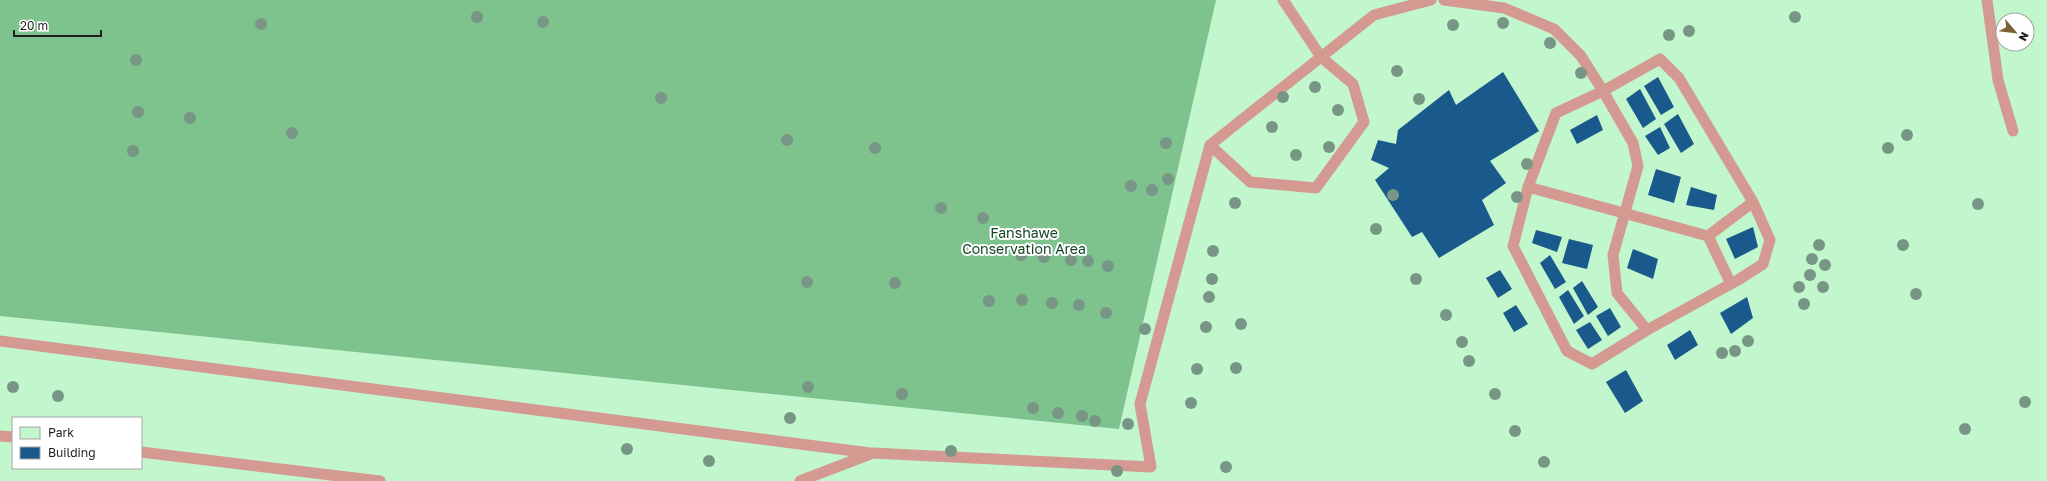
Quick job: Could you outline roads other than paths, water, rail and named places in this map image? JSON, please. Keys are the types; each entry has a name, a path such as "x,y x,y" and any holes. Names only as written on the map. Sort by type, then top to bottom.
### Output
{"lane":[{"path":"1210,145 1250,182 1316,188 1364,122 1353,84 1321,57 1283,0"},
{"path":"0,341 873,453 1151,467 1140,404 1210,145 1374,15 1431,0"},
{"path":"1444,0 1504,8 1554,29 1581,56 1603,91 1633,143 1638,166 1613,255 1617,293 1647,330"},
{"path":"1987,0 1998,80 2013,131"},
{"path":"1660,58 1679,78 1753,202 1770,240 1763,264 1731,284 1647,330 1592,364 1567,351 1513,246 1528,187 1556,113 1603,91 1660,58"},
{"path":"1528,187 1708,236 1731,284"},
{"path":"1708,236 1753,202"},
{"path":"0,436 12,437"},
{"path":"142,452 380,481"},
{"path":"800,481 873,453"}],"park label":[{"name":"Fanshawe Conservation Area","path":"1024,240"}]}
